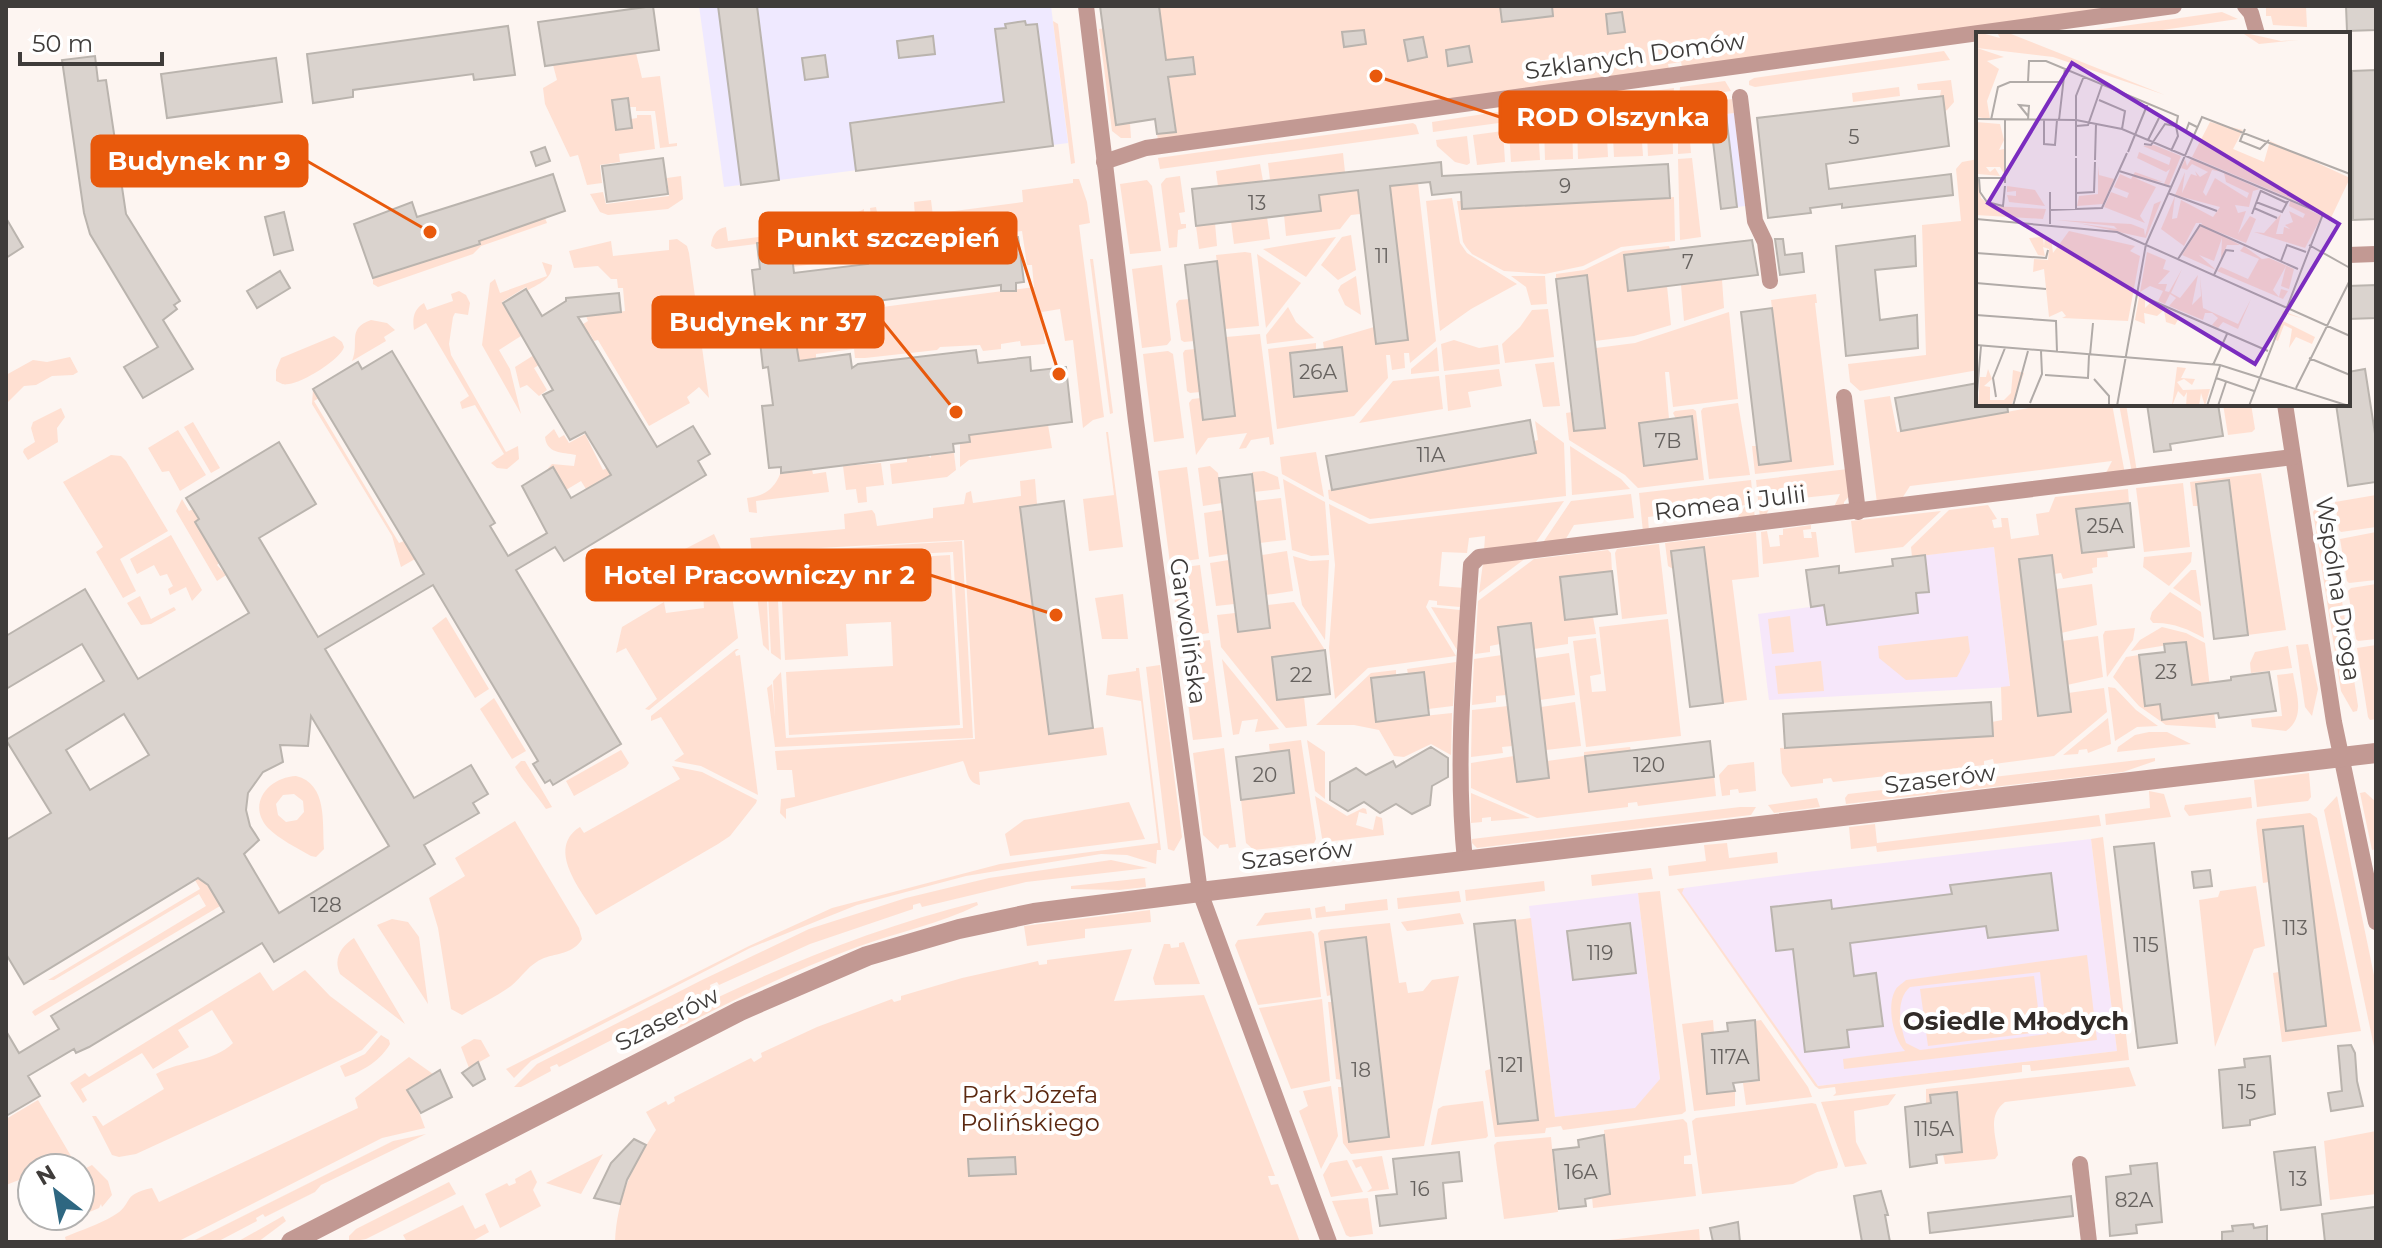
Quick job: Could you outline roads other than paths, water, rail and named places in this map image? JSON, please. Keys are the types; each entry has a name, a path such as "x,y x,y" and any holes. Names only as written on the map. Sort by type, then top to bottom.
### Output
{"street":[{"name":"Garwolińska","path":"1086,6 1142,468 1200,892 1329,1242"},
{"name":"Szklanych Domów","path":"1986,32 2174,6"},
{"path":"2245,6 2251,13 2256,32"},
{"name":"Szklanych Domów","path":"1104,162 1146,148 1976,33"},
{"path":"1740,97 1755,221 1765,242 1770,281"},
{"path":"2350,255 2376,254"},
{"path":"1844,397 1858,512"},
{"name":"Wspólna Droga","path":"2285,406 2341,757 2376,922"},
{"name":"Romea i Julii","path":"1465,861 1461,709 1472,562 1484,556 2293,457"},
{"name":"Szaserów","path":"291,1242 740,1011 867,956 959,929 1034,913 1200,892 2376,753"},
{"path":"2080,1164 2089,1242"}],"place":[{"name":"ROD Olszynka","path":"1376,76"},
{"name":"Budynek nr 9","path":"430,232"},
{"name":"Punkt szczepień","path":"1059,374"},
{"name":"Budynek nr 37","path":"956,412"},
{"name":"Hotel Pracowniczy nr 2","path":"1056,615"}],"district":[{"name":"Osiedle Młodych","path":"2016,1021"}],"park label":[{"name":"Park Józefa Polińskiego","path":"1030,1109"}]}
